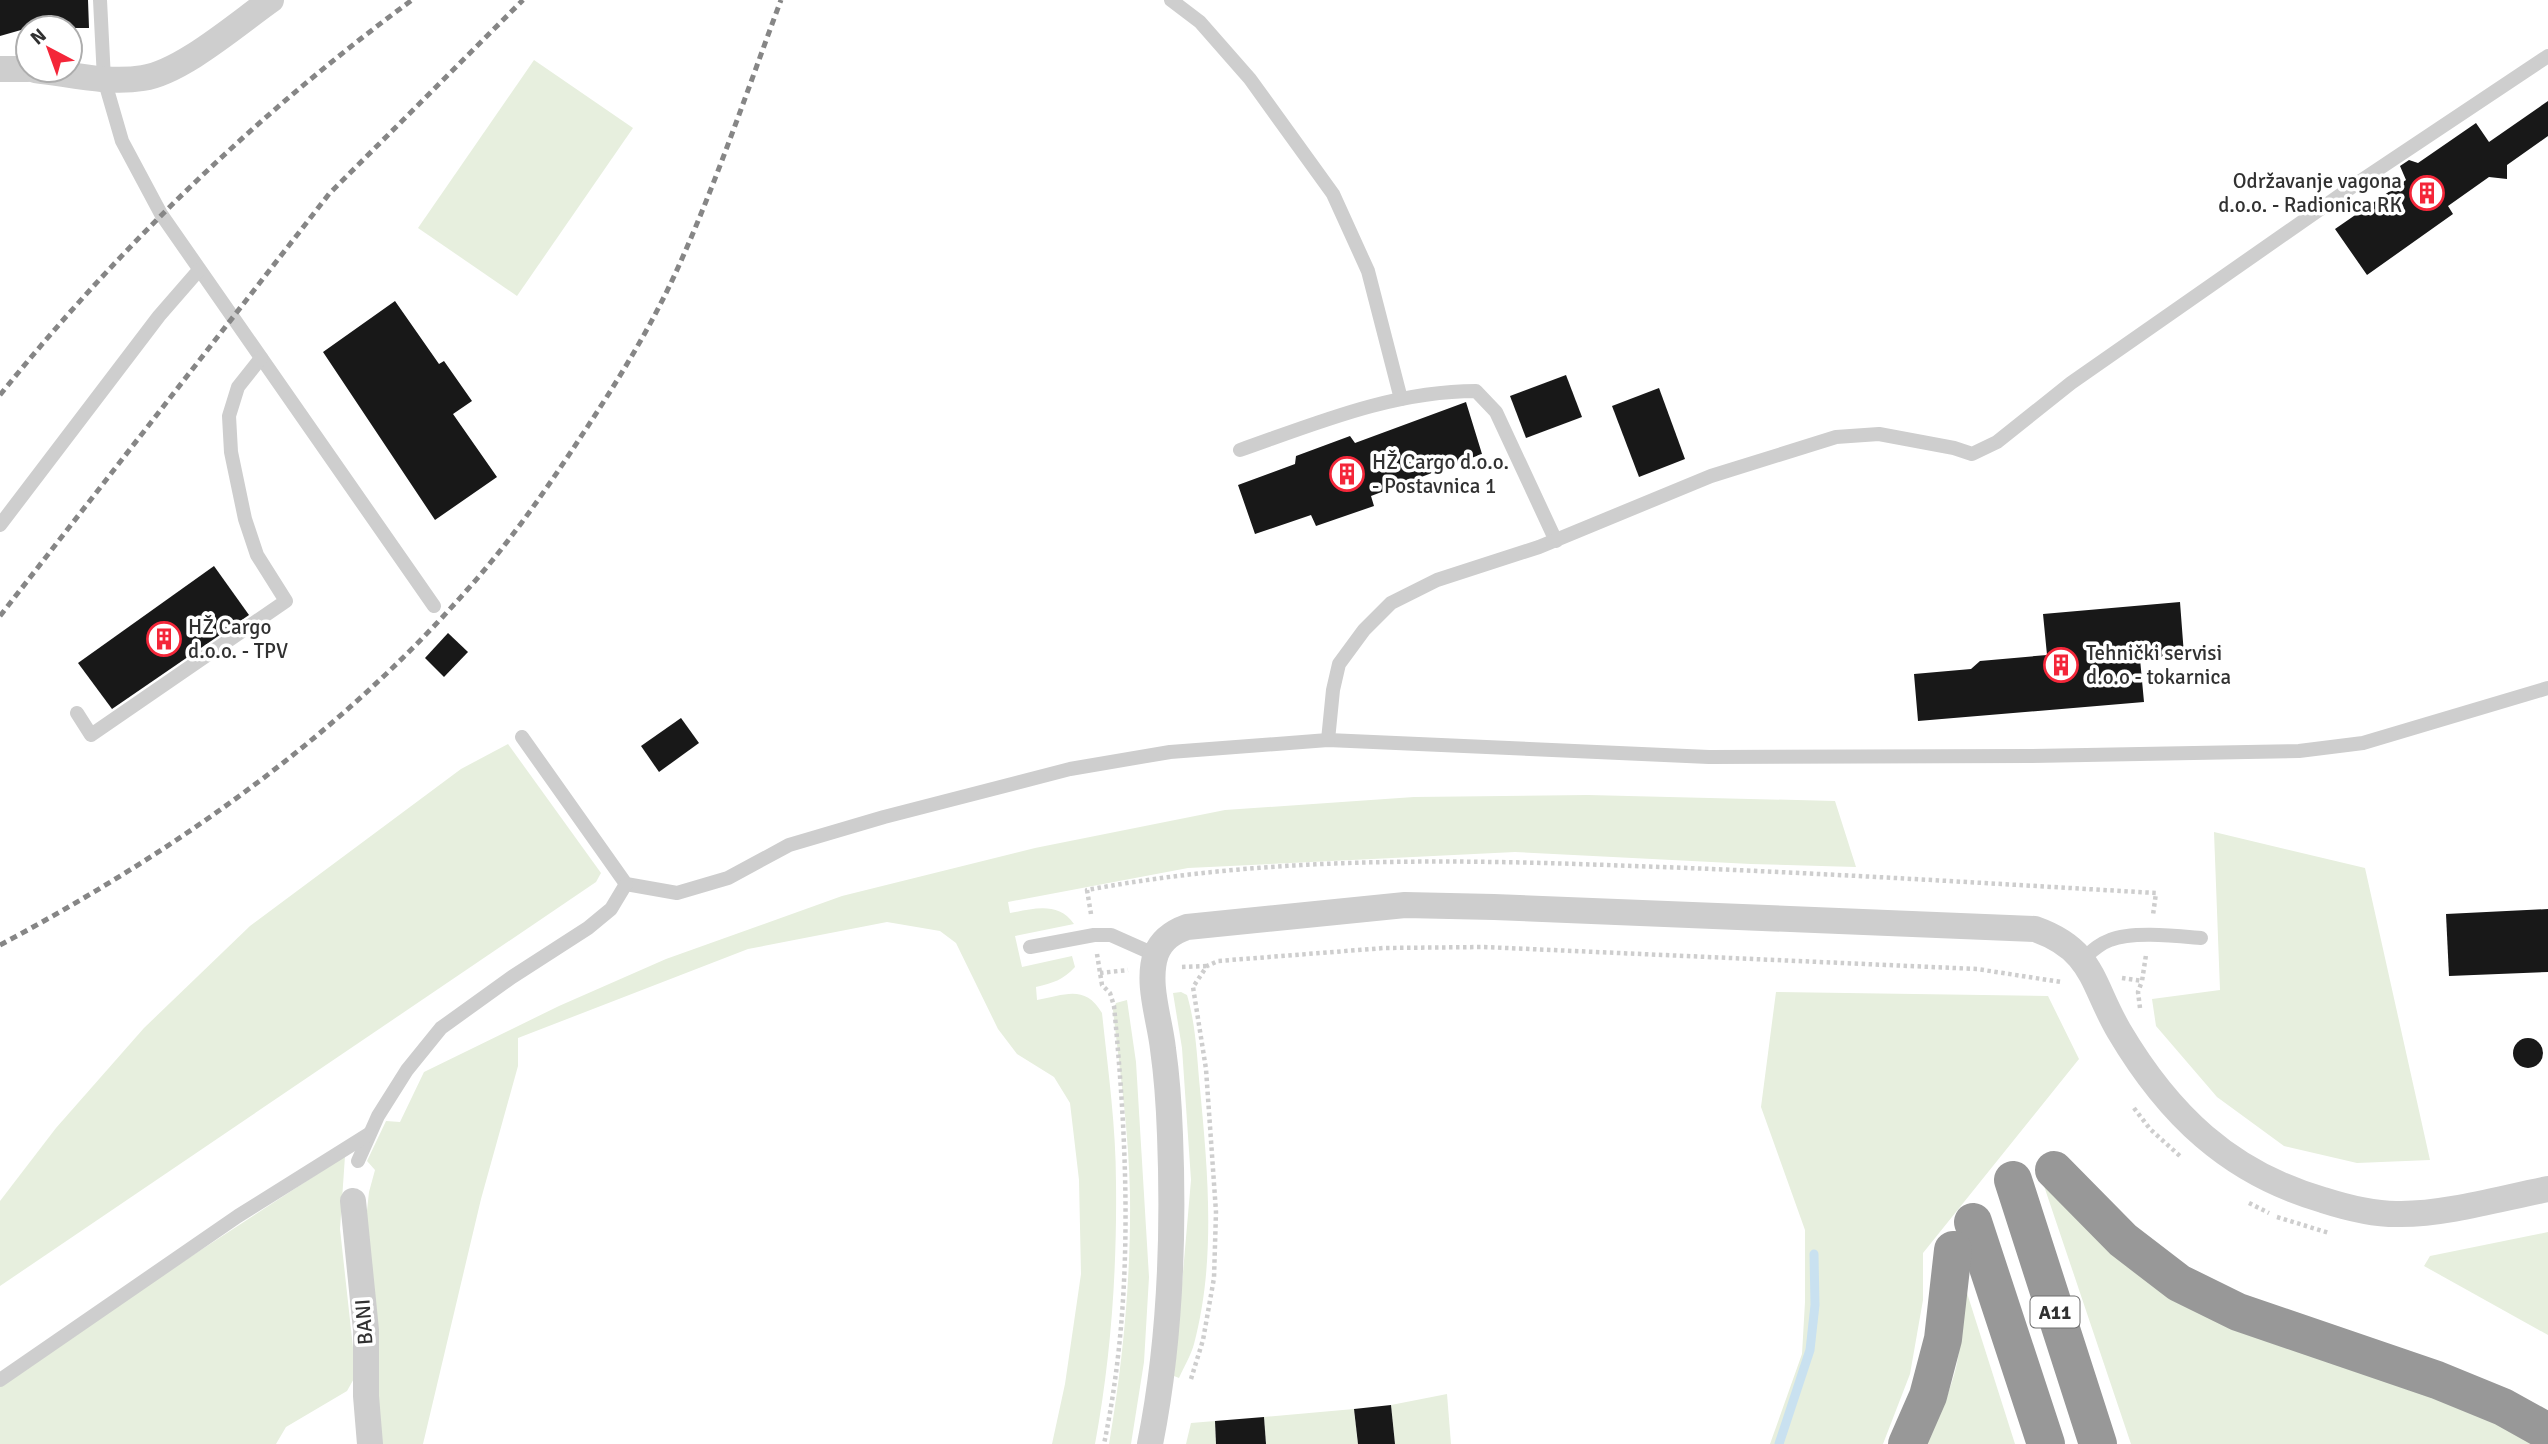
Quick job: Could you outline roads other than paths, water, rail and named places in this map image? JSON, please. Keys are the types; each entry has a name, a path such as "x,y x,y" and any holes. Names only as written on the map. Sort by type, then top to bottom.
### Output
{"highway":[{"path":"2054,1170 2123,1240 2179,1283 2238,1312 2437,1380 2492,1402 2548,1433"},
{"name":"A11","path":"2012,1180 2098,1444"},
{"name":"A11","path":"1907,1444 1928,1395 1943,1339 1963,1236 2046,1444"}],"street":[{"path":"84,76 143,78 171,69 271,0"},
{"path":"1150,1444 1162,1358 1171,1224 1170,1134 1154,984 1156,955 1172,932 1187,927 1405,905 2035,929 2063,941 2083,959 2111,1017 2154,1085 2203,1138 2265,1178 2302,1194 2335,1204 2373,1212 2401,1214 2548,1189"},
{"name":"BANI","path":"353,1201 366,1330 366,1396 370,1444"}],"lane":[{"path":"100,0 104,79 122,141 161,214 434,606"},
{"path":"1171,0 1200,22 1250,79 1333,194 1368,271 1401,399"},
{"path":"1328,740 1333,690 1339,664 1364,630 1391,603 1437,580 1556,541 1711,476 1836,437 1879,434 1972,454 1997,442 2071,383 2348,190 2548,56"},
{"path":"0,524 159,316 199,270"},
{"path":"77,713 91,736 286,601 257,555 245,519 230,452 229,416 238,387 261,358"},
{"path":"1240,450 1369,405 1445,391 1476,391 1496,412 1556,541"},
{"path":"522,737 626,884 677,893 728,878 789,845 884,817 1070,769 1170,752 1328,740 1709,757 2031,757 2298,751 2363,743 2548,688"},
{"path":"358,1161 378,1116 407,1070 441,1028 512,977 589,928 611,909 626,884"},
{"path":"1030,947 1094,935 1111,935 1156,955"},
{"path":"2083,959 2097,946 2113,938 2151,935 2201,938"},
{"path":"0,1380 238,1216 369,1134"}],"waterway":[{"path":"1779,1444 1810,1350 1815,1305 1814,1254"}],"railway":[{"path":"0,395 93,286 193,184 300,88 412,0"},
{"path":"0,616 329,194 523,0"},
{"path":"0,945 65,909 190,831 308,743 364,695 417,644 499,552 570,453 621,374 656,313 704,205 781,0"}],"place":[{"name":"Održavanje vagona d.o.o. - Radionica RK","path":"2427,193"},
{"name":"HŽ Cargo d.o.o. - Postavnica 1","path":"1347,474"},
{"name":"HŽ Cargo d.o.o. - TPV","path":"164,639"},
{"name":"Tehnički servisi d.o.o - tokarnica","path":"2061,665"}]}
